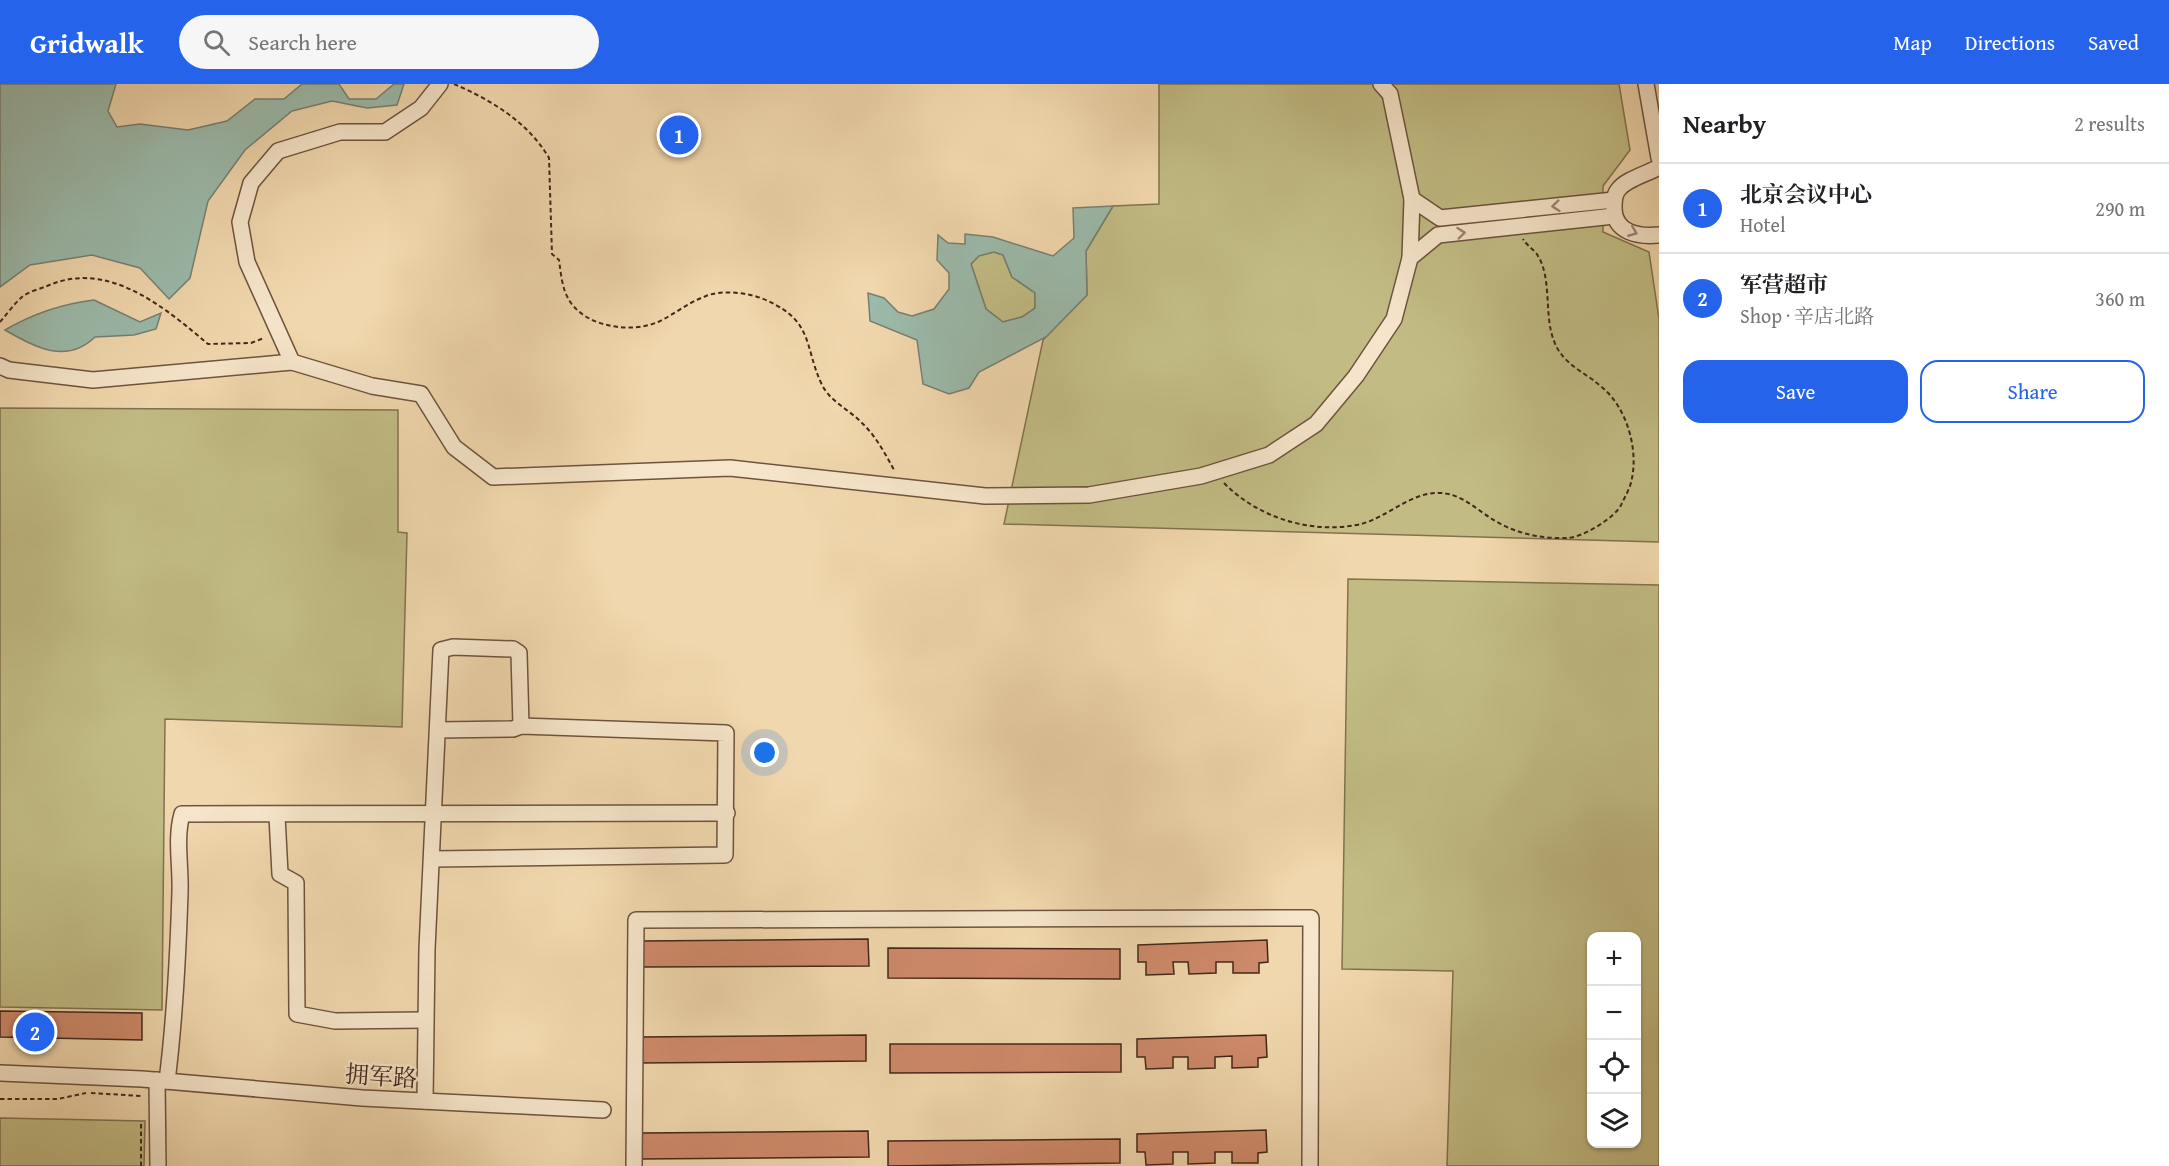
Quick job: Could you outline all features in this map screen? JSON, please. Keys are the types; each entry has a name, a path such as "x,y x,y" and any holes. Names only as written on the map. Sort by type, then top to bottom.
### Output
{"street":[{"path":"292,362 247,262 240,222 251,183 278,152 340,132 385,132 421,108 440,84"},
{"path":"0,366 9,370 93,380 292,362 372,386 421,394 453,447 493,477 730,468 985,496 1089,495 1213,472 1269,455 1316,424 1356,376 1394,319 1410,258 1412,200 1390,94 1381,84"},
{"path":"1646,84 1659,158"},
{"path":"1659,167 1626,183 1617,190 1614,200 1614,216 1622,228 1637,236 1659,235"},
{"path":"1412,200 1440,218 1614,200"},
{"path":"1410,258 1438,236 1614,216"},
{"path":"425,1101 425,1020 432,813 441,650 453,647 513,649 519,653 521,726"},
{"path":"432,859 725,855 727,813 726,733 521,726 513,729 438,730"},
{"path":"158,1166 149,1096 176,1010 180,882 178,827 182,814 277,816 288,813 727,813"},
{"path":"277,816 280,874 296,883 297,1014 335,1021 425,1020"},
{"path":"634,1166 636,920 1311,918 1310,1166"},
{"name":"拥军路","path":"0,1073 155,1080 425,1101 603,1110"}],"path":[{"path":"454,84 475,93 513,117 541,144 549,158 552,254 559,260 562,284 571,303 588,318 612,326 636,328 657,322 707,295 729,292 767,299 791,314 808,337 822,384 831,398 862,422 880,445 894,470 899,488"},
{"path":"1213,472 1232,492 1256,509 1282,520 1317,527 1362,524 1414,499 1441,493 1470,502 1497,522 1528,535 1569,538 1598,526 1620,509 1632,478 1632,441 1623,414 1606,390 1571,366 1554,341 1538,256 1515,227"},
{"path":"0,322 23,296 58,281 92,279 124,285 158,303 208,344 251,343 279,333"},
{"path":"0,1099 58,1099 83,1092 149,1096 155,1080"},
{"path":"141,1119 141,1166"}],"shaded area":[{"path":"0,84 116,84 108,111 117,127 140,124 188,130 227,121 255,99 284,99 302,84 339,84 349,99 376,99 394,84 404,84 397,105 367,108 332,101 292,111 245,150 208,201 190,278 169,299 140,268 92,255 30,265 0,287"},
{"path":"1159,84 1619,84 1630,150 1603,186 1603,232 1649,252 1659,319 1659,542 1004,524 1043,340 1087,295 1086,251 1113,206 1159,204"},
{"path":"1113,206 1086,251 1087,295 1046,337 979,372 969,388 949,394 923,384 917,340 870,321 868,293 884,298 898,312 912,316 934,309 949,289 949,273 937,260 938,235 948,243 965,244 965,234 993,237 1053,256 1074,238 1073,208","holes":["994,252 1003,255 1012,277 1035,293 1035,308 1022,317 1003,322 986,309 971,264 979,256"]},
{"path":"994,252 1003,255 1012,277 1035,293 1035,308 1022,317 1003,322 986,309 971,264 979,255"},
{"path":"94,300 140,322 161,313 156,329 134,335 95,337 73,350 62,352 39,347 5,330 48,310"},
{"path":"0,408 398,410 398,532 407,533 402,727 165,719 162,1010 0,1007"},
{"path":"1348,579 1659,585 1659,1166 1447,1166 1453,971 1342,969"},
{"path":"0,1118 145,1121 144,1166 0,1166"}],"building":[{"path":"868,939 869,966 641,967 641,941"},
{"path":"1267,940 1268,962 1259,963 1259,973 1233,973 1233,962 1216,962 1216,973 1189,974 1188,962 1173,962 1174,974 1146,975 1146,962 1138,962 1138,945"},
{"path":"888,948 1120,949 1120,979 888,978"},
{"path":"0,1011 142,1013 142,1040 0,1037"},
{"path":"866,1035 866,1061 639,1063 638,1037"},
{"path":"1266,1035 1267,1057 1258,1058 1258,1067 1232,1068 1232,1056 1215,1057 1215,1068 1188,1069 1188,1057 1173,1057 1173,1068 1146,1069 1145,1057 1137,1057 1137,1039"},
{"path":"890,1044 1121,1044 1121,1072 890,1073"},
{"path":"1266,1130 1267,1152 1258,1153 1258,1163 1232,1163 1232,1152 1215,1152 1215,1163 1188,1164 1188,1152 1173,1152 1173,1164 1146,1165 1145,1152 1137,1152 1137,1134"},
{"path":"868,1131 869,1157 641,1159 641,1133"},
{"path":"1120,1139 1120,1163 888,1166 888,1141"}],"place":[{"name":"北京会议中心","path":"679,135"},
{"name":"军营超市","path":"35,1032"}]}
